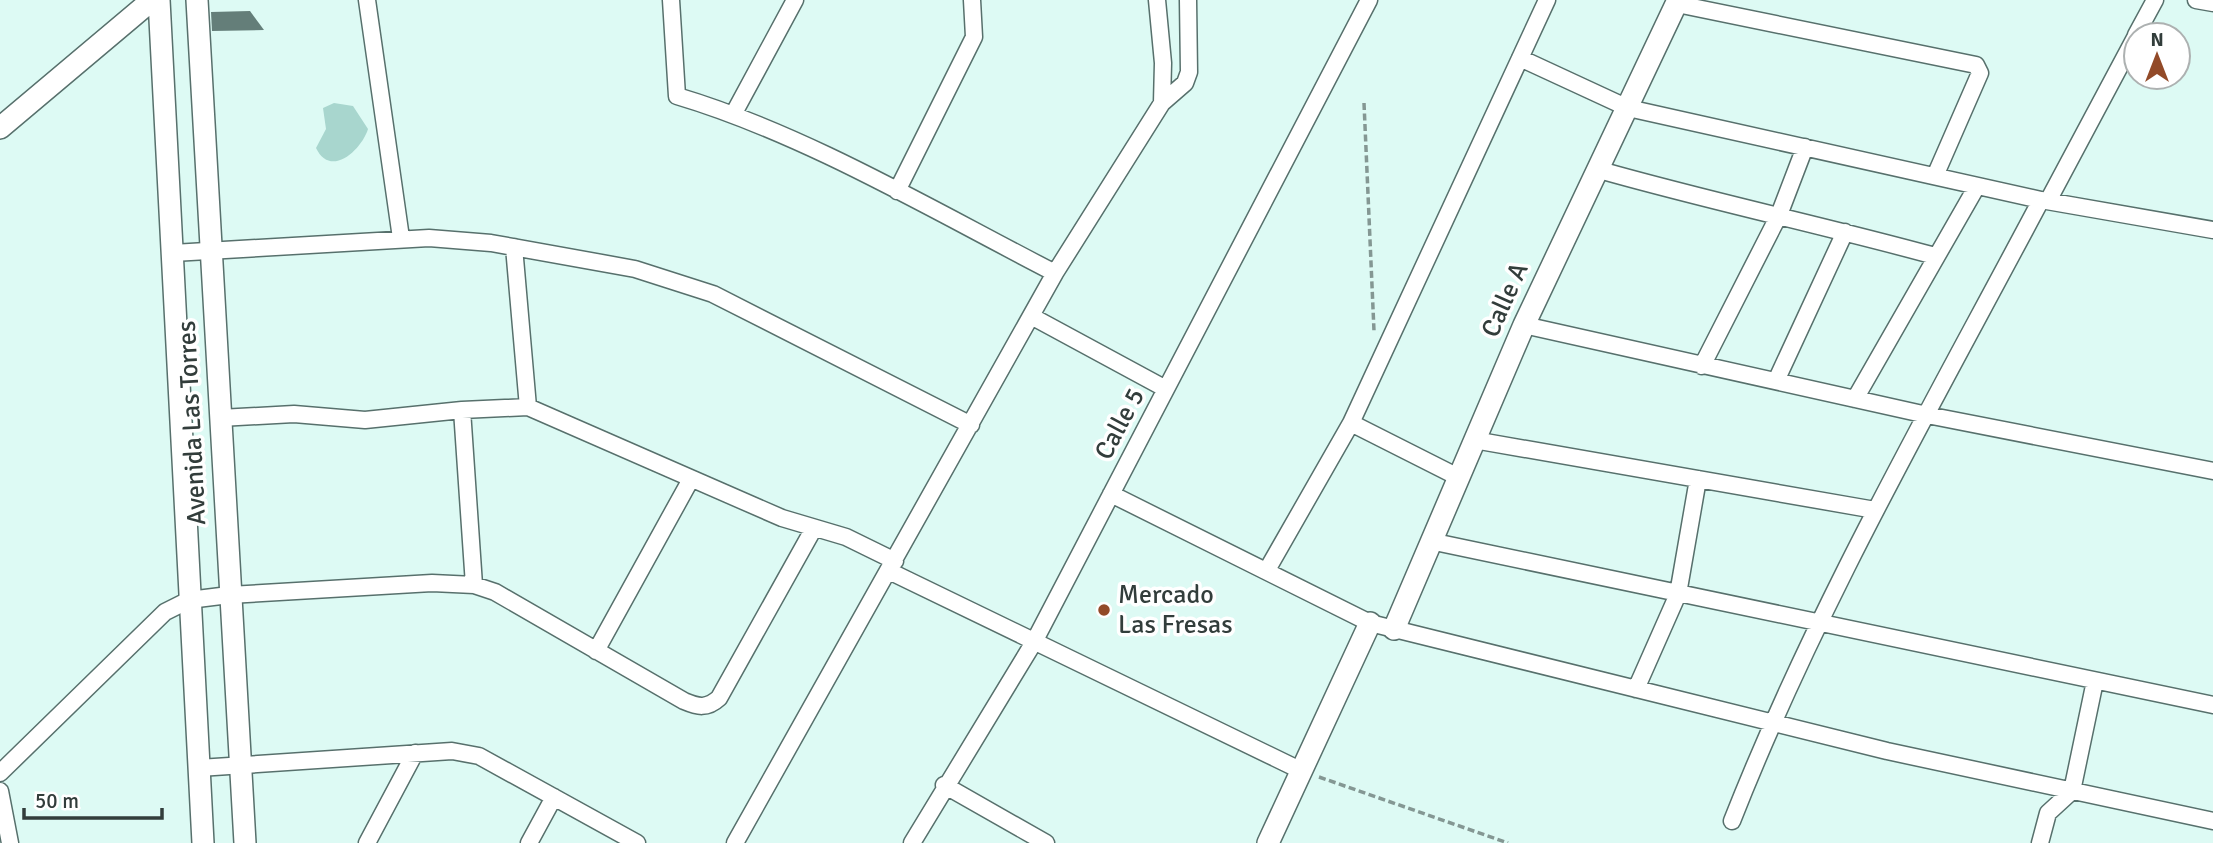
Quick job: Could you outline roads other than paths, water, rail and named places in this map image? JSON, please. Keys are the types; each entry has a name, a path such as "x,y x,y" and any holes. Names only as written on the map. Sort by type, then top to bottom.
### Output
{"street":[{"path":"0,110 133,0"},
{"path":"0,128 152,0"},
{"name":"Avenida Las Torres","path":"159,0 203,843"},
{"name":"Avenida Las Torres","path":"197,0 245,843"},
{"path":"367,0 401,238"},
{"path":"671,0 677,96 734,113 897,191 1055,273"},
{"path":"734,113 795,0"},
{"path":"897,191 974,37 972,0"},
{"path":"1157,0 1163,63 1162,103"},
{"path":"734,843 1055,273 1162,103 1185,83 1189,72 1188,0"},
{"path":"1355,0 1357,19"},
{"name":"Calle 5","path":"912,843 944,785 1034,642 1369,0"},
{"path":"1267,570 1351,423 1547,0"},
{"path":"2144,21 2155,0"},
{"path":"2196,0 2213,3"},
{"path":"1678,2 1976,65 1980,73 1935,176"},
{"name":"Calle A","path":"1394,629 1524,325 1596,169 1678,2"},
{"path":"1520,58 1628,108 2045,201 2213,230"},
{"path":"1732,821 1771,723 1875,510 2122,61"},
{"path":"1702,366 1779,215 1805,147"},
{"path":"1596,169 1710,202 1779,215 1935,256"},
{"path":"1855,399 1935,256 1978,186"},
{"path":"1776,381 1845,232"},
{"path":"173,253 401,238 514,247 635,270 685,283 817,345 971,425"},
{"path":"514,247 528,407"},
{"path":"1031,316 1166,389"},
{"path":"1524,325 1927,415 2213,471"},
{"path":"220,418 275,414 365,420 462,410 528,407 782,518 846,537 892,566 1034,642 1302,771"},
{"path":"462,410 474,584"},
{"path":"1351,423 1458,477"},
{"path":"1474,440 1875,510"},
{"path":"1636,689 1678,594 1698,479"},
{"path":"596,651 691,480"},
{"path":"1111,494 1370,623 1771,723 2213,821"},
{"path":"0,772 164,612 189,600 229,595 432,583 474,584 495,592 684,701 699,706 715,702 814,528"},
{"path":"1430,541 2213,705"},
{"path":"1268,843 1370,623"},
{"path":"2040,843 2048,813 2072,791 2095,681"},
{"path":"199,768 242,768 452,751 479,756 637,843"},
{"path":"366,843 415,753"},
{"path":"944,785 1046,843"},
{"path":"0,791 10,843"},
{"path":"529,843 554,797"}],"water":[{"path":"334,103 353,106 368,129 353,152 345,158 330,161 322,157 316,148 326,129 323,108"}],"place":[{"name":"Mercado Las Fresas","path":"1104,610"}]}
